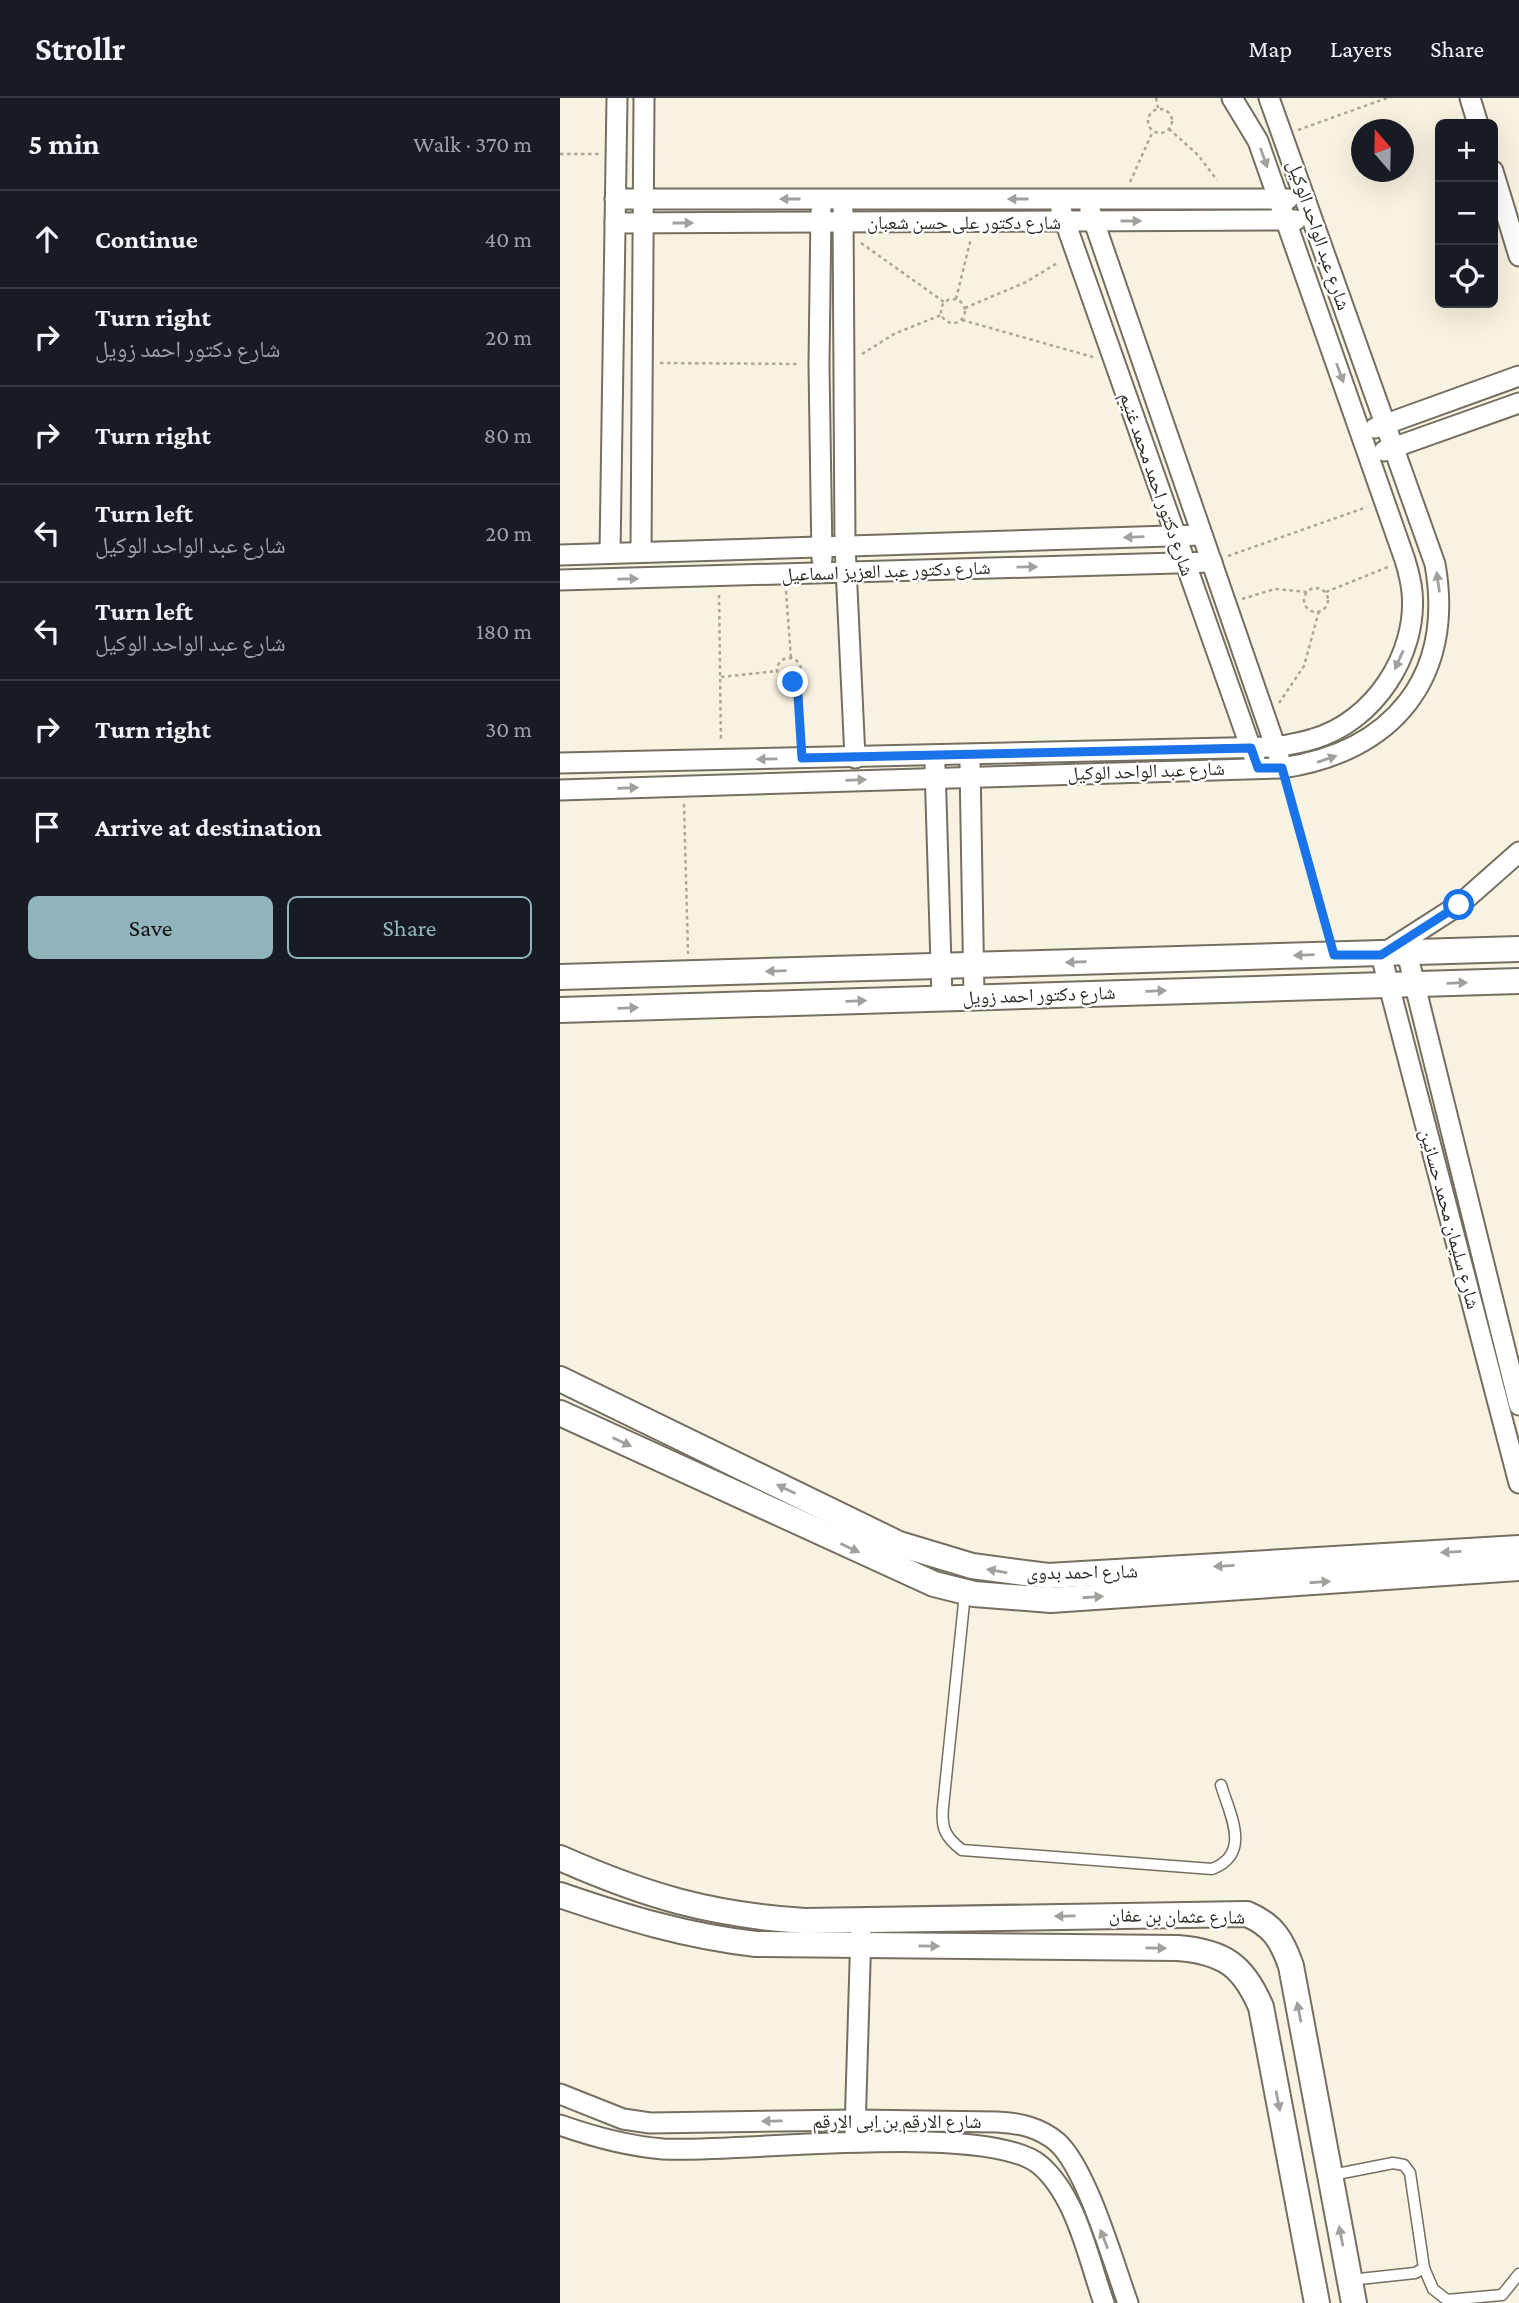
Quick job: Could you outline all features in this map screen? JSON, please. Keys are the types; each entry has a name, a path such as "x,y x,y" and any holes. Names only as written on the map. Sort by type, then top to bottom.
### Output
{"street":[{"path":"610,553 617,98"},
{"path":"641,552 645,98"},
{"name":"شارع عبد الواحد الوكيل","path":"560,763 1275,747 1314,739 1343,726 1368,706 1388,682 1403,654 1411,624 1412,593 1405,560 1258,141 1232,98"},
{"name":"شارع عبد الواحد الوكيل","path":"560,790 1282,768 1316,763 1363,743 1402,709 1429,665 1440,615 1440,589 1435,564 1269,98"},
{"path":"1470,98 1476,119"},
{"path":"1496,182 1519,256"},
{"path":"822,199 819,365 823,572"},
{"name":"شارع دكتور احمد محمد غنيم","path":"1086,199 1282,768"},
{"name":"شارع دكتور على حسن شعبان","path":"615,200 1306,199"},
{"path":"844,200 845,546 855,758"},
{"name":"شارع دكتور احمد محمد غنيم","path":"1057,200 1258,768"},
{"name":"شارع دكتور على حسن شعبان","path":"615,223 821,222 843,226 975,222 1314,221"},
{"path":"1361,434 1519,376"},
{"path":"1370,456 1519,403"},
{"name":"شارع دكتور عبد العزيز اسماعيل","path":"560,555 1202,535"},
{"name":"شارع دكتور عبد العزيز اسماعيل","path":"560,580 1212,562"},
{"path":"935,754 942,998"},
{"path":"970,754 974,997"},
{"path":"1381,955 1459,905 1519,852"},
{"name":"شارع دكتور احمد زويل","path":"560,977 1519,949"},
{"name":"شارع سليمان محمد حسانين","path":"1407,953 1519,1405"},
{"name":"شارع سليمان محمد حسانين","path":"1381,955 1519,1483"},
{"name":"شارع دكتور احمد زويل","path":"560,1010 1519,981"},
{"name":"شارع احمد بدوى","path":"560,1379 899,1544 985,1569 1048,1576 1519,1548"},
{"name":"شارع احمد بدوى","path":"560,1413 906,1573 965,1592 1051,1600 1519,1568"},
{"name":"شارع عثمان بن عفان","path":"560,1858 639,1892 693,1908 748,1917 805,1921 861,1918 1247,1914 1264,1921 1277,1933 1291,1966 1352,2292"},
{"name":"شارع عثمان بن عفان","path":"560,1895 654,1927 704,1938 756,1944 1178,1948 1206,1950 1231,1962 1250,1982 1261,2007 1317,2303"},
{"path":"855,2143 861,1918"},
{"name":"شارع الارقم بن ابى الارقم","path":"560,2094 624,2119 650,2123 855,2120 1018,2123 1038,2130 1055,2141 1077,2169 1128,2303"},
{"name":"شارع الارقم بن ابى الارقم","path":"560,2124 628,2145 665,2149 855,2143 999,2147 1019,2153 1039,2164 1057,2183 1069,2206 1104,2303"}],"lane":[{"path":"965,1592 942,1815 947,1839 962,1850 1212,1869 1223,1865 1234,1852 1237,1837 1221,1785"},
{"path":"1330,2176 1393,2163 1404,2165 1410,2173 1424,2268 1433,2289 1447,2300 1502,2295 1519,2274"},
{"path":"1352,2292 1424,2268"}],"path":[{"path":"1156,98 1158,108"},
{"path":"1284,136 1387,98"},
{"path":"1158,108 1171,115 1169,129"},
{"path":"1116,200 1139,166 1153,131 1148,118 1158,108"},
{"path":"1153,131 1161,133 1169,129"},
{"path":"1169,129 1204,162 1226,200"},
{"path":"560,154 616,154"},
{"path":"956,299 975,222"},
{"path":"843,226 944,302"},
{"path":"965,308 1026,282 1076,251"},
{"path":"944,302 956,299"},
{"path":"956,299 965,308"},
{"path":"941,315 944,302"},
{"path":"962,320 965,308"},
{"path":"845,366 894,334 941,315"},
{"path":"941,315 948,322 962,320 1070,349 1116,365"},
{"path":"642,363 819,365"},
{"path":"1212,562 1386,501"},
{"path":"1226,604 1275,589 1307,592 1316,587 1326,592 1405,560"},
{"path":"785,573 791,658 801,667 797,680 802,758"},
{"path":"719,576 722,759"},
{"path":"1307,592 1306,606 1319,611"},
{"path":"1264,716 1284,700 1304,667 1319,611 1327,606 1326,592"},
{"path":"777,671 782,660 791,658"},
{"path":"720,677 777,671"},
{"path":"777,671 784,681 797,680"},
{"path":"1282,768 1334,955"},
{"path":"684,786 688,973"}],"route":[{"path":"793,682 797,680 802,758 1251,748 1258,768 1282,768 1334,955 1381,955 1420,933 1459,905"}]}
